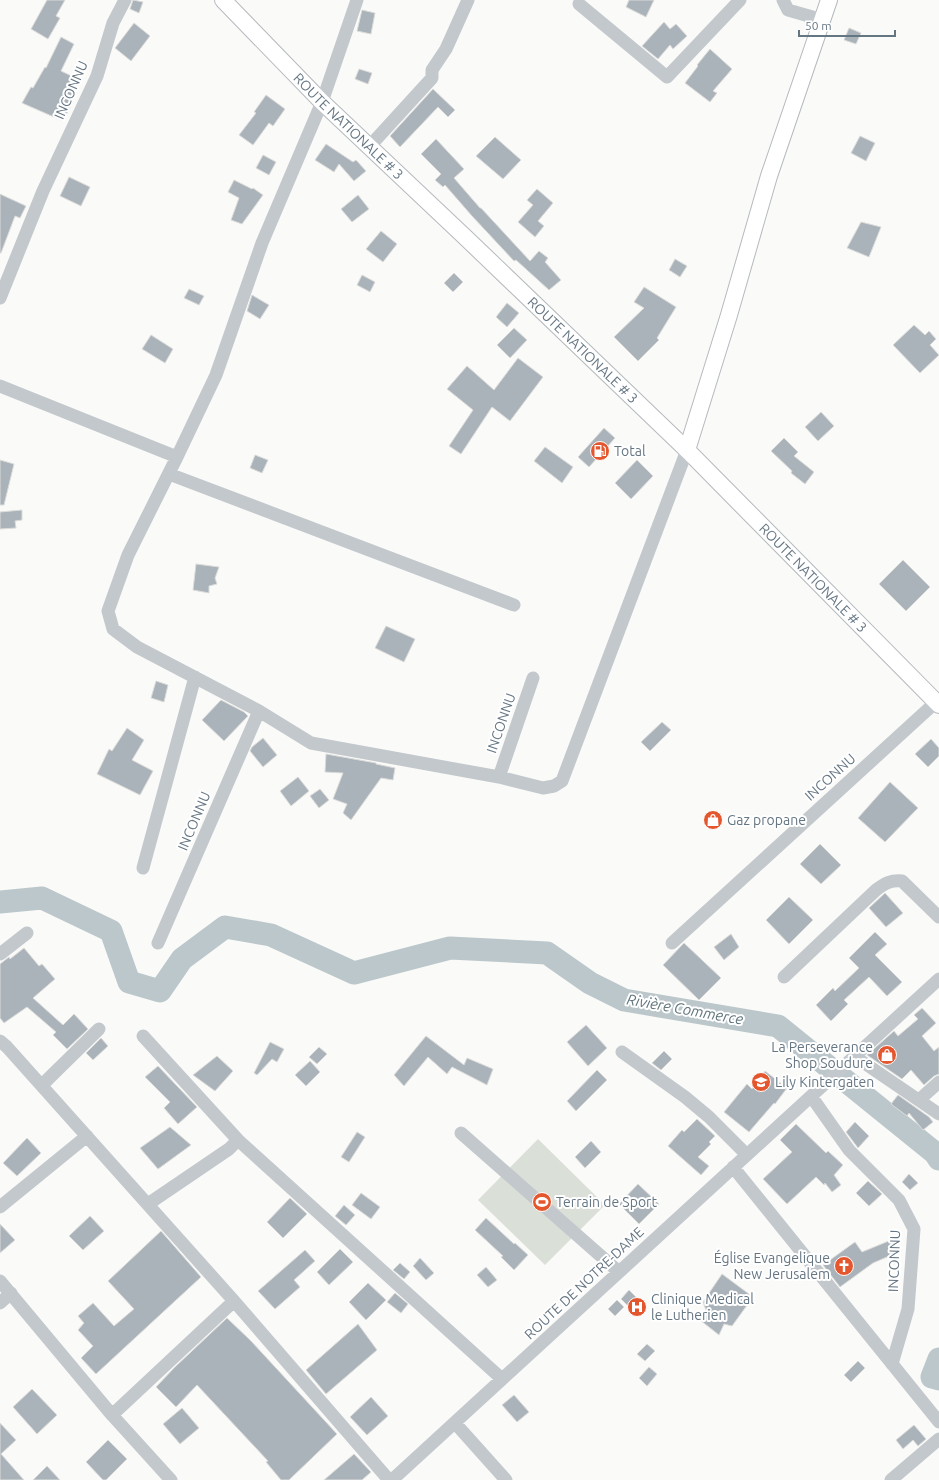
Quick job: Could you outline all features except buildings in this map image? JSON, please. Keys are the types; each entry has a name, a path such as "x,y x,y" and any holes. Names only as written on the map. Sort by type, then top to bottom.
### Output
{"main road":[{"name":"ROUTE NATIONALE # 3","path":"223,0 322,102 688,450 938,702"},
{"path":"688,450 769,176 829,0"}],"street":[{"name":"INCONNU","path":"0,298 43,191 96,76 113,23 125,0"},
{"path":"357,0 322,102 262,244 216,375 178,457 128,555 108,611 113,629 137,647 259,711 311,743 499,777 543,788 554,786 562,781 688,450"},
{"path":"370,147 432,78 432,70 446,49 468,0"},
{"path":"579,4 667,77 740,0"},
{"path":"782,0 788,10 822,20"},
{"path":"0,386 178,457"},
{"path":"169,474 514,605"},
{"path":"143,868 195,677"},
{"name":"INCONNU","path":"499,777 533,678"},
{"name":"INCONNU","path":"672,943 938,702"},
{"name":"INCONNU","path":"158,943 259,711"},
{"path":"784,977 876,890 886,883 902,881 910,887 939,917"},
{"path":"0,954 27,933"},
{"name":"ROUTE DE NOTRE-DAME","path":"392,1480 939,979"},
{"path":"42,1085 99,1029"},
{"path":"143,1036 238,1140 502,1379"},
{"path":"0,1041 42,1085 234,1300 389,1480"},
{"path":"622,1052 685,1097 703,1112 747,1155"},
{"path":"854,1056 939,1114"},
{"path":"919,1100 939,1082"},
{"name":"INCONNU","path":"815,1092 848,1150 899,1200 914,1229 908,1309 892,1364"},
{"path":"461,1133 619,1272"},
{"path":"0,1207 87,1136"},
{"path":"148,1204 229,1148 238,1140"},
{"path":"733,1167 939,1422"},
{"path":"0,1281 112,1415 171,1480"},
{"path":"0,1302 10,1293"},
{"path":"112,1415 234,1300"},
{"path":"455,1423 506,1480"},
{"path":"892,1480 939,1439"}],"shaded area":[{"name":"Terrain de Sport","path":"538,1139 605,1205 545,1265 478,1200"}],"waterway":[{"name":"Rivière Commerce","path":"0,902 42,898 111,931 129,982 160,991 182,959 225,927 271,935 354,973 450,948 547,953 590,983 624,1000 778,1026 935,1153 939,1159"},
{"name":"Rivière Commerce","path":"939,1359 932,1377 939,1379"}],"place":[{"name":"Total","path":"600,451"},
{"name":"Gaz propane","path":"713,820"},
{"name":"La Perseverance Shop Soudure","path":"887,1055"},
{"name":"Lily Kintergaten","path":"761,1082"},
{"name":"Terrain de Sport","path":"542,1202"},
{"name":"Église Evangelique New Jerusalem","path":"844,1266"},
{"name":"Clinique Medical le Lutherien","path":"637,1307"}]}
